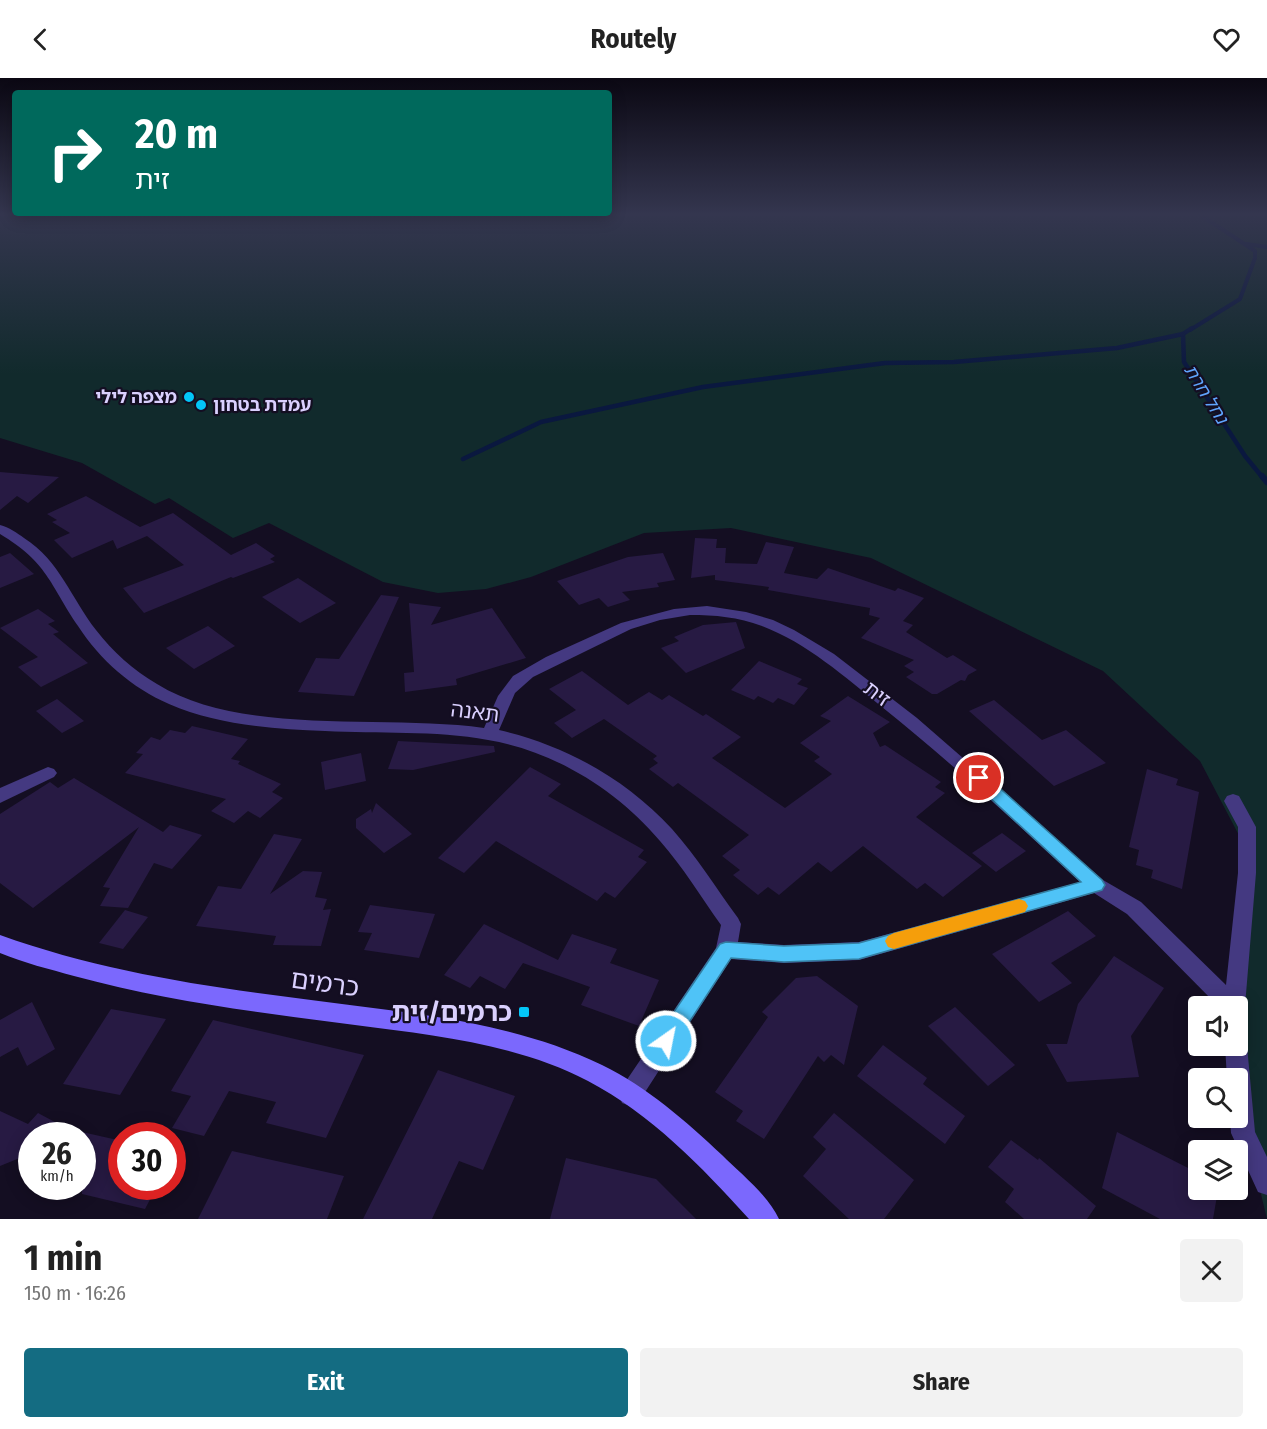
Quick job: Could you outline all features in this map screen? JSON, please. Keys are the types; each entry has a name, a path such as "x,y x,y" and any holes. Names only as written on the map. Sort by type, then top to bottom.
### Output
{"street":[{"name":"תאנה","path":"5,537 26,544 47,564 90,633 114,660 140,680 177,701 229,716 288,724 489,734 538,746 579,766 622,794 640,810 684,856 730,924 726,950 630,1095"},
{"name":"זית","path":"489,734 513,684 560,656 611,631 658,615 722,611 759,620 828,656 945,747 1096,885 1134,908 1223,996"},
{"path":"0,796 48,773"},
{"path":"1233,801 1247,827 1247,873 1234,996"},
{"path":"726,950 784,954 859,951 1096,885"},
{"name":"כרמים","path":"0,944 16,951 120,978 246,1000 465,1032 539,1051 594,1073 645,1104 710,1159 766,1219"},
{"path":"1237,1056 1243,1133 1267,1183"}],"green space":[{"path":"0,267 1267,267 1267,1219 1259,1186 1248,1094 1248,1068 1245,1068 1244,1061 1244,1056 1248,1056 1248,996 1239,996 1234,925 1243,843 1200,761 1103,671 871,558 731,528 644,533 531,577 486,589 438,593 383,582 269,523 233,538 169,498 155,504 82,463 0,438"}],"building":[{"path":"0,472 59,477 28,503 17,496 0,510"},
{"path":"86,496 140,527 173,513 231,555 256,543 275,556 270,559 275,562 231,577 144,613 123,588 184,565 147,536 117,549 113,540 72,558 54,540 70,533 52,522 57,520 47,514"},
{"path":"695,538 717,539 716,548 726,548 725,563 757,564 766,542 794,547 784,573 817,579 828,568 895,591 898,588 924,598 903,621 913,625 906,632 947,658 953,655 977,670 968,675 965,681 961,680 937,694 932,694 906,677 914,672 904,666 914,660 861,638 880,618 869,615 870,608 768,590 769,587 715,580 715,575 691,578"},
{"path":"10,553 34,574 0,588 0,557"},
{"path":"663,553 675,580 657,583 659,587 622,592 630,600 608,607 599,598 579,605 557,581 628,557"},
{"path":"298,578 336,603 300,623 262,597"},
{"path":"381,595 399,597 354,696 298,692 316,658 339,659"},
{"path":"409,603 441,607 431,625 492,608 526,658 456,679 457,685 405,692 404,673 414,672"},
{"path":"38,609 55,621 48,624 59,632 53,634 88,663 41,687 18,667 38,657 0,628"},
{"path":"736,622 745,648 686,673 661,648 679,641 674,637 703,625"},
{"path":"208,626 235,646 194,669 166,648"},
{"path":"759,661 802,679 797,684 808,688 794,705 778,698 773,703 758,696 754,700 731,690"},
{"path":"582,671 628,705 649,692 662,700 669,695 703,716 706,714 741,737 712,758 785,808 832,774 814,761 820,757 800,743 831,721 820,716 848,696 890,722 873,733 880,747 885,745 941,782 935,787 945,793 916,817 982,866 943,897 925,883 917,889 863,846 831,872 818,862 779,895 768,887 758,895 733,875 740,870 722,856 749,835 678,783 673,787 649,769 658,763 653,759 657,756 604,719 572,738 554,723 576,710 549,689"},
{"path":"57,699 84,721 62,733 36,711"},
{"path":"994,700 1042,740 1066,730 1106,763 1054,786 969,711"},
{"path":"192,726 248,739 231,759 240,761 238,764 281,784 272,792 283,798 260,818 248,811 234,823 211,811 226,799 125,773 143,754 136,753 151,737 160,740 170,730 185,733"},
{"path":"398,741 494,746 495,752 413,770 388,769"},
{"path":"361,753 366,781 325,790 321,762"},
{"path":"530,767 561,784 548,796 644,850 638,857 647,862 615,898 605,892 597,901 496,841 464,873 438,858"},
{"path":"1147,769 1178,779 1176,785 1199,792 1182,889 1151,878 1153,870 1136,865 1139,850 1129,847"},
{"path":"74,778 163,832 170,825 202,835 172,869 154,863 128,908 100,906 110,888 103,887 139,827 33,908 0,883 0,814 50,782 58,788"},
{"path":"376,803 412,834 384,853 356,828 356,819 371,809 372,813"},
{"path":"1002,833 1026,851 996,872 972,853"},
{"path":"274,834 302,839 270,894 303,871 322,872 315,897 327,899 323,910 331,909 321,946 273,945 276,936 196,926 218,886 241,889"},
{"path":"370,905 435,914 419,958 364,950 372,933 358,932"},
{"path":"125,910 148,917 123,949 99,943"},
{"path":"1068,911 1096,936 1051,963 1072,983 1039,1002 992,954"},
{"path":"484,924 558,960 572,934 617,949 610,963 659,980 639,1026 581,1005 590,987 523,963 505,989 480,976 470,988 444,975"},
{"path":"1114,956 1164,988 1131,1036 1139,1077 1067,1082 1046,1044 1067,1044 1078,1004"},
{"path":"817,976 858,1006 844,1065 831,1055 824,1062 818,1056 764,1139 736,1121 743,1111 715,1092 768,1017 762,1012 796,978"},
{"path":"32,1002 55,1049 27,1066 18,1047 0,1057 0,1020"},
{"path":"955,1007 1015,1065 988,1086 928,1026"},
{"path":"111,1009 166,1019 120,1095 63,1084"},
{"path":"213,1020 364,1055 326,1138 266,1123 276,1102 229,1091 204,1136 186,1132 186,1122 176,1122 191,1096 171,1091"},
{"path":"883,1045 927,1078 923,1084 965,1116 945,1144 857,1076"},
{"path":"438,1070 515,1096 483,1170 459,1161 432,1219 363,1219"},
{"path":"0,1111 24,1122 18,1122 18,1159 0,1166"},
{"path":"38,1113 55,1122 30,1122"},
{"path":"834,1113 914,1180 884,1219 849,1219 803,1176 826,1149 813,1137"},
{"path":"1117,1132 1188,1168 1188,1200 1216,1200 1213,1219 1160,1219 1102,1188"},
{"path":"96,1135 108,1138 108,1200 150,1200 145,1209 96,1197"},
{"path":"1011,1140 1038,1160 1039,1158 1096,1206 1087,1219 1024,1219 1005,1202 1014,1189 988,1167"},
{"path":"232,1151 344,1176 327,1219 198,1219"},
{"path":"566,1158 656,1179 696,1219 550,1219"}],"waterway":[{"name":"נחל חרת","path":"1190,330 1240,299 1252,267"},
{"name":"נחל חרת","path":"1183,334 1192,328"},
{"path":"463,459 541,422 703,387 885,363 954,362 1117,348 1183,334"},
{"name":"נחל חרת","path":"1183,334 1184,362 1245,456 1263,478"},
{"name":"נחל חרת","path":"1262,476 1267,482"}],"slow traffic":[{"path":"894,941 1019,906"}],"place":[{"name":"מצפה לילי","path":"189,397"},
{"name":"עמדת בטחון","path":"201,405"},
{"name":"כרמים/זית","path":"524,1012"}],"route":[{"path":"666,1041 726,950 784,954 859,951 1096,885 979,778"}]}
